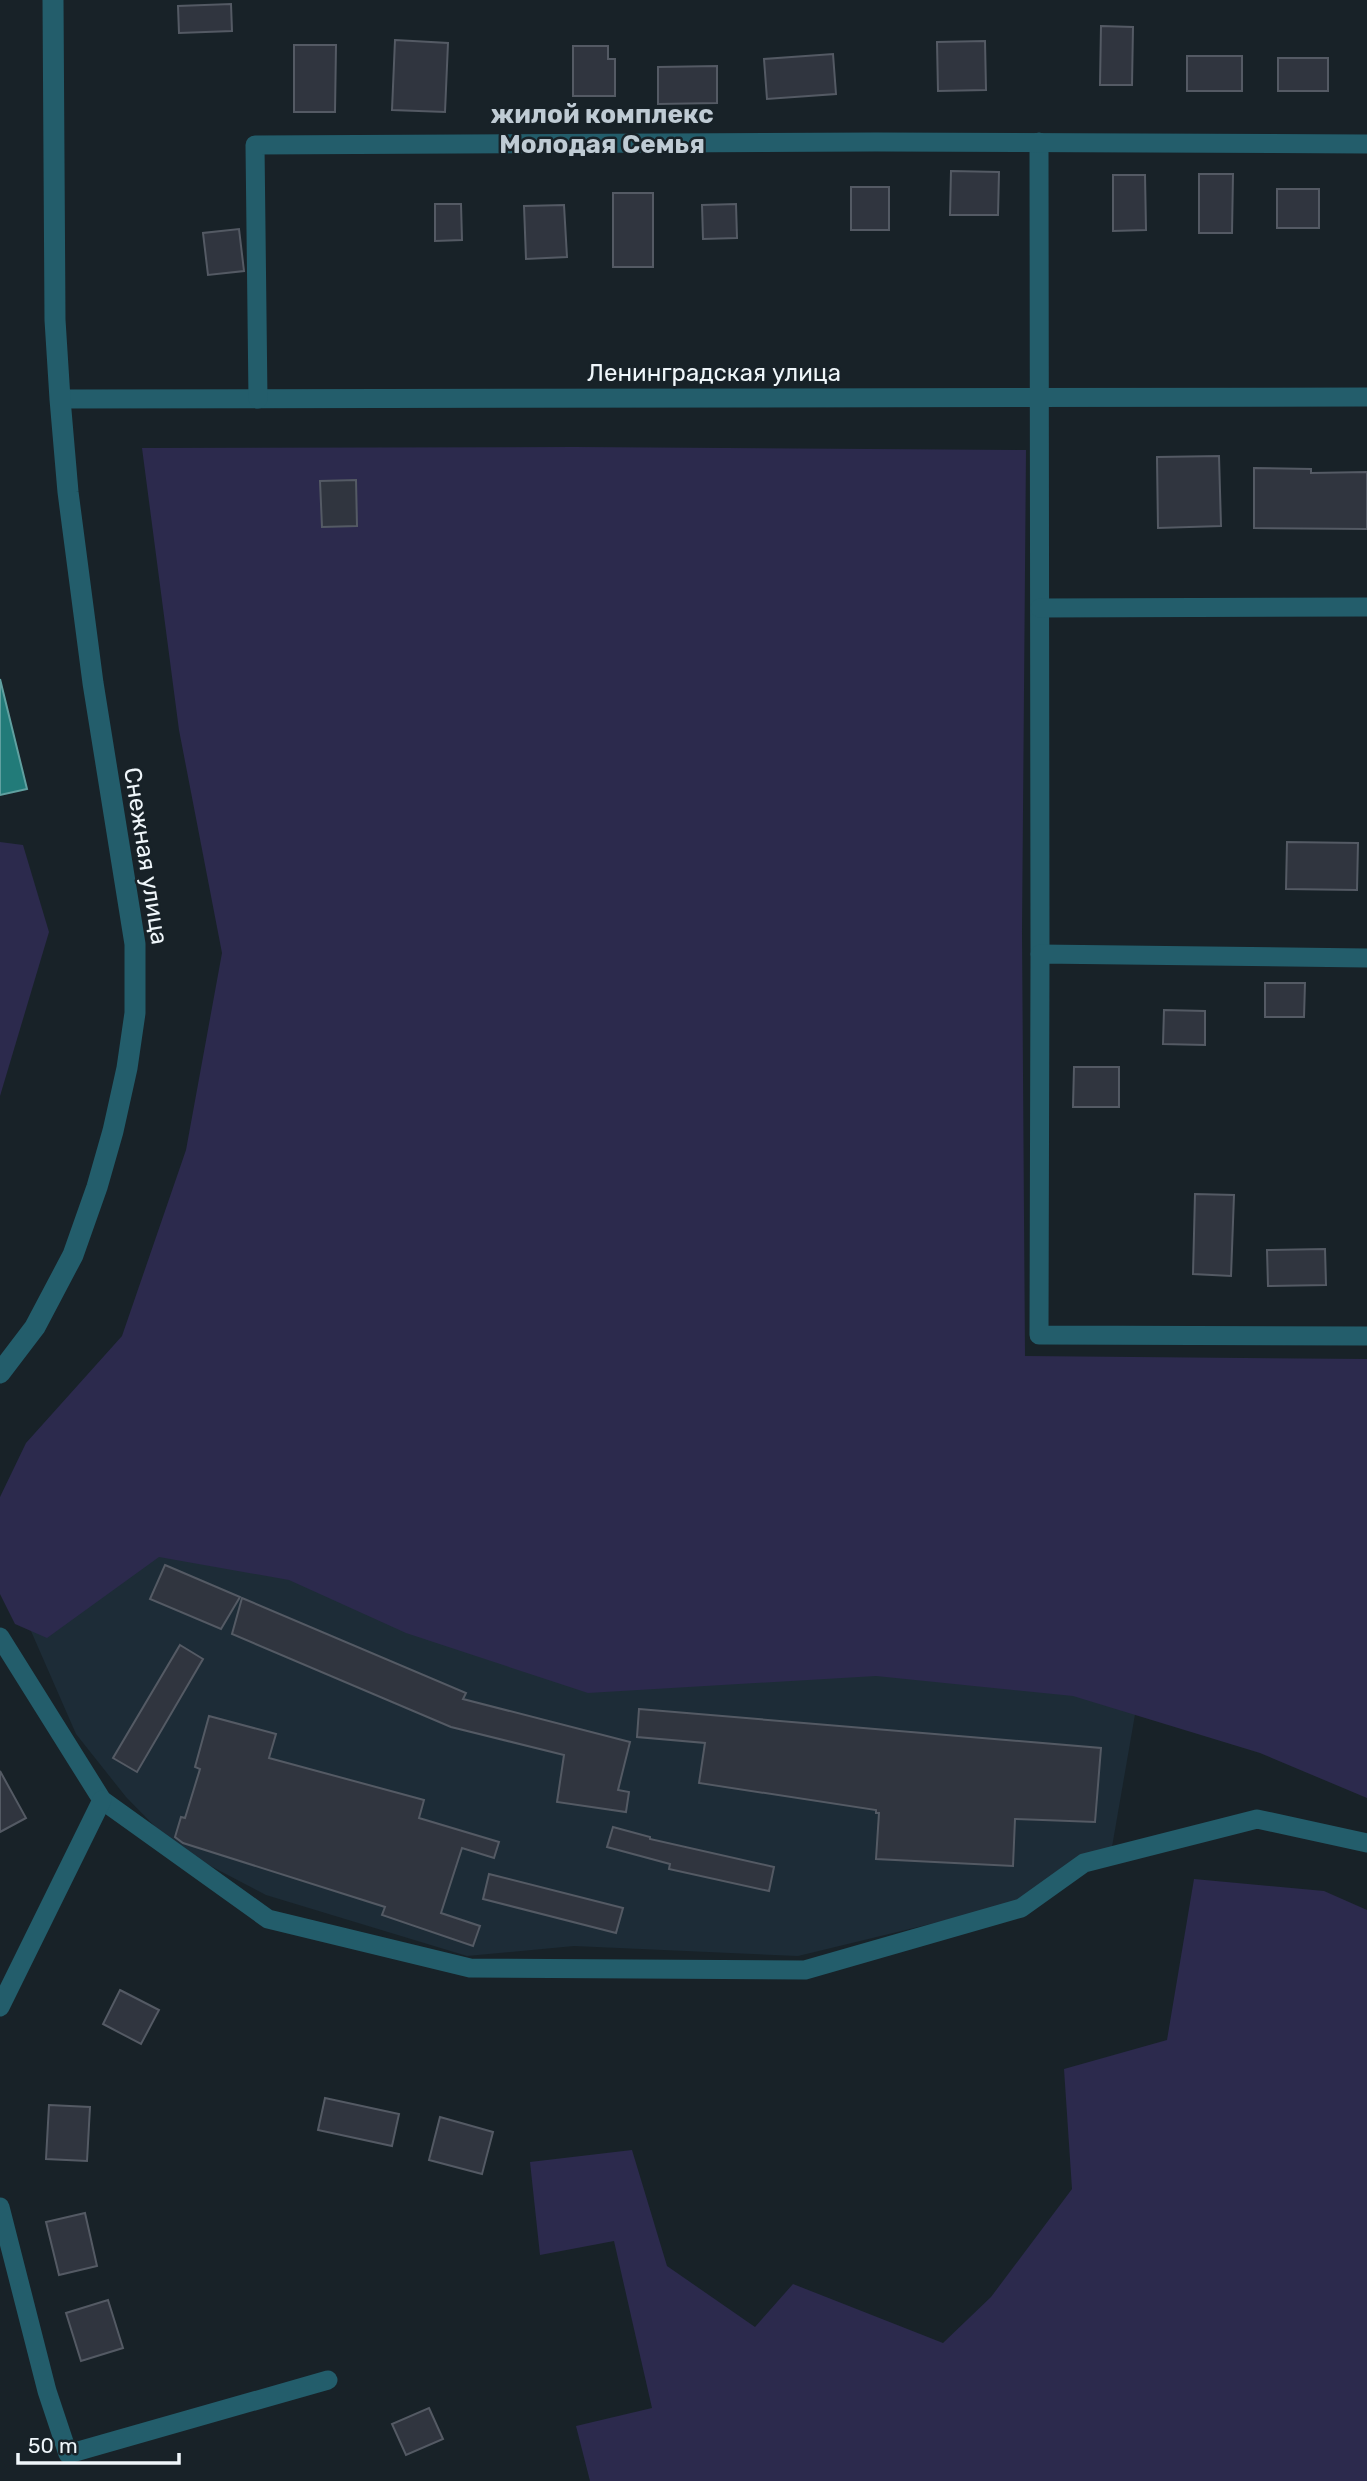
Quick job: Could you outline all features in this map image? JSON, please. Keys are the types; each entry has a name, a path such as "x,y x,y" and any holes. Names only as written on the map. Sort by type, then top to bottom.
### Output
{"street":[{"name":"Снежная улица","path":"0,1373 35,1327 73,1255 113,1131 127,1068 135,1013 135,944 93,683 68,492 60,399 55,320 53,0"},
{"path":"258,399 256,145 1111,140 1367,143"},
{"path":"1039,142 1039,1335 1367,1336"},
{"name":"Ленинградская улица","path":"60,399 1367,397"},
{"path":"1040,608 1367,607"},
{"path":"1040,954 1367,958"},
{"path":"0,1637 103,1800 268,1919 470,1968 805,1970 1021,1908 1084,1863 1257,1819 1367,1843"},
{"path":"0,2007 103,1800"},
{"path":"0,2207 47,2391 68,2454 328,2379"}],"shaded area":[{"path":"142,448 1026,450 1022,932 1025,1356 1367,1359 1367,1798 1260,1753 1073,1696 876,1676 588,1693 406,1633 289,1580 159,1557 47,1638 15,1624 0,1594 0,1497 26,1443 122,1336 186,1150 222,953 179,730"},
{"path":"0,679 27,789 0,795"},
{"path":"0,842 23,845 49,932 0,1096"},
{"path":"149,1554 1137,1703 1112,1847 1009,1905 798,1956 574,1946 467,1956 266,1895 176,1848 126,1797 76,1734 31,1631"},
{"path":"1194,1879 1324,1891 1367,1910 1367,2481 590,2481 576,2426 652,2408 614,2241 540,2255 530,2162 632,2150 667,2266 755,2327 793,2284 943,2343 991,2297 1072,2189 1064,2069 1167,2040"}],"building":[{"path":"231,4 232,31 179,33 178,6"},
{"path":"1101,26 1133,27 1132,85 1100,85"},
{"path":"395,40 448,43 445,112 392,110"},
{"path":"985,41 986,90 938,91 937,42"},
{"path":"294,45 336,45 335,112 294,112"},
{"path":"573,46 608,46 608,59 615,59 615,96 573,96"},
{"path":"833,54 836,94 767,99 764,59"},
{"path":"1187,56 1242,56 1242,91 1187,91"},
{"path":"1278,58 1328,58 1328,91 1278,91"},
{"path":"717,66 717,103 658,104 658,67"},
{"path":"951,171 999,172 998,215 950,215"},
{"path":"1199,174 1233,174 1232,233 1199,233"},
{"path":"1113,175 1145,175 1146,230 1113,231"},
{"path":"851,187 889,187 889,230 851,230"},
{"path":"1277,189 1319,189 1319,228 1277,228"},
{"path":"613,193 653,193 653,267 613,267"},
{"path":"435,204 461,204 462,240 435,241"},
{"path":"736,204 737,238 703,239 702,205"},
{"path":"564,205 567,257 526,259 524,206"},
{"path":"239,229 244,271 208,275 203,233"},
{"path":"1219,456 1221,526 1158,528 1157,457"},
{"path":"1254,468 1311,469 1311,473 1367,472 1367,529 1254,528"},
{"path":"356,480 357,526 322,527 320,481"},
{"path":"1287,842 1358,843 1357,890 1286,889"},
{"path":"1265,983 1305,983 1304,1017 1265,1017"},
{"path":"1164,1010 1205,1011 1205,1045 1163,1044"},
{"path":"1074,1067 1119,1067 1119,1107 1073,1107"},
{"path":"1195,1194 1234,1195 1231,1276 1193,1274"},
{"path":"1325,1249 1326,1285 1268,1286 1267,1250"},
{"path":"165,1565 240,1597 221,1629 150,1599"},
{"path":"242,1598 466,1693 463,1699 630,1742 618,1790 629,1792 626,1812 557,1802 564,1755 451,1727 232,1634"},
{"path":"180,1645 203,1659 137,1772 113,1758"},
{"path":"639,1709 1101,1748 1095,1822 1015,1819 1013,1866 876,1859 879,1813 876,1813 876,1810 699,1783 705,1743 637,1737"},
{"path":"209,1716 276,1734 269,1758 424,1800 419,1818 499,1842 494,1858 462,1848 441,1913 480,1926 473,1946 382,1915 385,1907 183,1843 175,1837 181,1817 185,1818 200,1769 195,1767"},
{"path":"0,1771 26,1818 0,1832"},
{"path":"613,1827 650,1839 774,1867 769,1891 669,1869 670,1864 607,1847"},
{"path":"489,1874 623,1908 616,1933 483,1899"},
{"path":"120,1990 159,2010 141,2044 103,2024"},
{"path":"325,2098 399,2114 392,2146 318,2130"},
{"path":"49,2105 90,2107 87,2161 46,2159"},
{"path":"440,2117 493,2132 482,2174 429,2160"},
{"path":"85,2213 97,2266 59,2275 46,2222"},
{"path":"108,2300 123,2348 81,2361 66,2313"},
{"path":"429,2408 443,2439 406,2455 392,2424"}],"district":[{"name":"жилой комплекс Молодая Семья","path":"602,129"}]}
